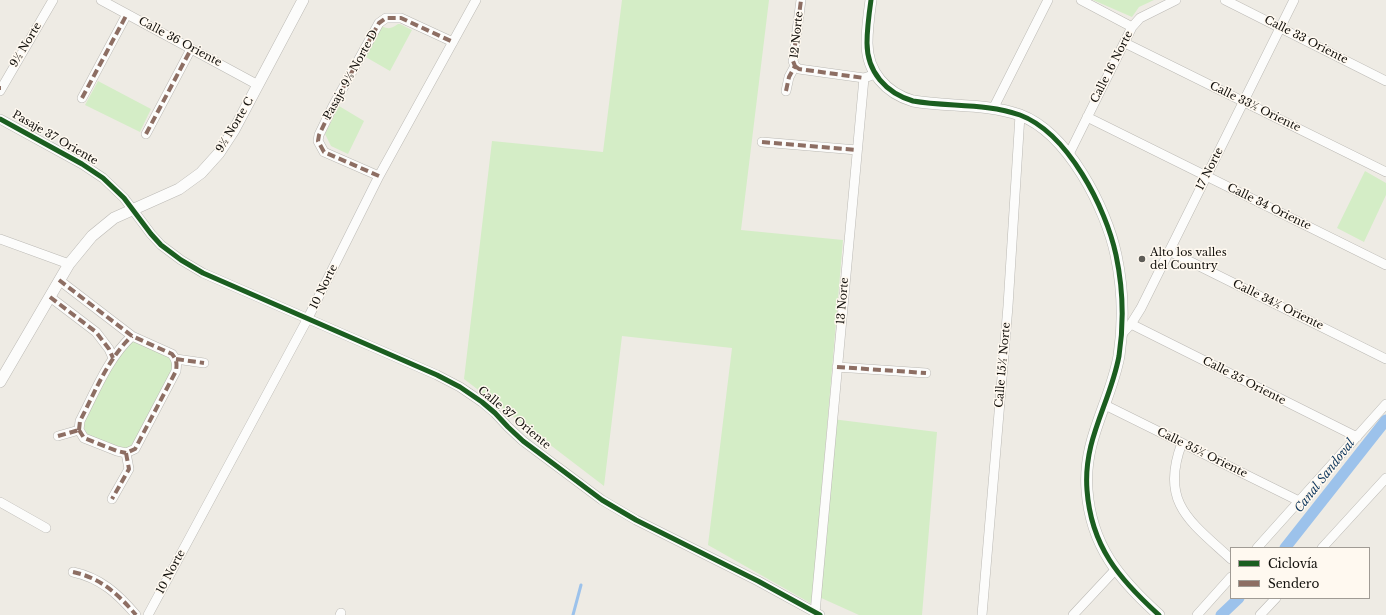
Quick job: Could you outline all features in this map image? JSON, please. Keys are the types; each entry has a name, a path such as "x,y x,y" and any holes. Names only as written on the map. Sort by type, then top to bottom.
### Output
{"street":[{"name":"9½ Norte","path":"0,89 53,0"},
{"name":"Calle 36 Oriente","path":"101,0 258,85"},
{"name":"9½ Norte C","path":"0,382 59,280 69,264 86,243 114,218 179,189 196,177 210,164 228,142 303,0"},
{"name":"10 Norte","path":"150,612 308,318 379,176 476,0"},
{"name":"12 Norte","path":"786,91 789,77 795,66 793,61 801,0"},
{"path":"870,0 867,43 870,64 876,75 888,89 906,99 920,102 993,109 1020,115 1028,119 1045,130 1069,154 1101,209 1116,254 1121,284 1121,335 1116,369 1105,405 1094,431 1089,452 1087,490 1091,514 1102,548 1115,570 1131,589 1159,615"},
{"path":"993,109 1048,0"},
{"path":"1081,0 1132,27"},
{"name":"Calle 16 Norte","path":"1069,154 1132,27 1140,18 1176,0"},
{"name":"Calle 33 Oriente","path":"1225,0 1386,81"},
{"name":"17 Norte","path":"1121,335 1131,324 1141,308 1294,0"},
{"path":"82,98 127,14"},
{"name":"Pasaje 9½ Norte D","path":"379,176 324,152 318,141 318,135 333,106 379,23 386,18 401,18 453,42"},
{"name":"Calle 33½ Oriente","path":"1124,43 1386,172"},
{"path":"146,134 191,48"},
{"path":"795,66 799,70 864,78 876,75"},
{"name":"13 Norte","path":"818,614 837,367 864,78"},
{"name":"Calle 15½ Norte","path":"982,615 1008,306 1020,115"},
{"name":"Calle 34 Oriente","path":"1087,117 1386,265"},
{"name":"Pasaje 37 Oriente","path":"0,119 93,170 112,186 134,209"},
{"path":"762,142 857,150"},
{"name":"Calle 37 Oriente","path":"134,209 151,234 161,245 181,260 203,273 437,375 460,387 495,413 523,441 602,500 636,520 818,614"},
{"path":"0,239 69,264"},
{"name":"Calle 34½ Oriente","path":"1169,251 1386,359"},
{"path":"59,280 132,336 172,354 176,359 176,371 135,449 126,453 84,438 79,430 80,421 113,358 122,345 132,336"},
{"path":"50,297 96,332 109,349 113,358"},
{"name":"Calle 35 Oriente","path":"1131,324 1357,437"},
{"path":"176,359 204,362"},
{"path":"837,367 926,373"},
{"path":"1258,547 1386,404"},
{"name":"Calle 35½ Oriente","path":"1105,405 1300,501"},
{"path":"58,436 79,430"},
{"path":"1182,443 1174,472 1175,490 1180,506 1188,518 1230,558"},
{"path":"112,499 129,469 129,461 126,453"},
{"path":"1323,547 1386,478"},
{"path":"0,502 46,528"},
{"path":"1073,615 1115,570"},
{"path":"73,572 84,574 94,579 118,595 136,615"},
{"path":"1197,615 1230,578"},
{"path":"1260,615 1275,599"},
{"path":"150,612 160,615"}],"green space":[{"path":"622,0 769,0 741,230 843,240 812,604 708,545 732,348 622,336 604,486 464,379 492,141 603,152"},
{"path":"1093,0 1154,0 1139,7 1132,17"},
{"path":"398,24 412,30 390,71 364,56 382,26 390,28"},
{"path":"98,81 151,109 140,132 85,105"},
{"path":"339,106 364,121 348,154 331,146 325,134"},
{"path":"1365,171 1386,183 1386,195 1364,242 1337,228"},
{"path":"132,336 172,354 177,365 133,450 84,438 80,421"},
{"path":"832,419 937,432 922,615 859,615 819,597"}],"waterway":[{"name":"Canal Sandoval","path":"1286,547 1386,420"},
{"path":"573,615 581,585"},
{"name":"Canal Sandoval","path":"1221,615 1238,599"}],"marked path":[{"path":"786,91 789,77 795,66 793,61 801,0"},
{"path":"82,98 127,14"},
{"path":"379,176 324,152 318,141 319,135 333,106 379,23 386,18 401,18 453,42"},
{"path":"146,134 191,49"},
{"path":"795,66 799,69 864,78"},
{"path":"762,142 857,150"},
{"path":"59,280 132,336 172,354 176,362 176,371 135,449 126,453 129,469 112,499"},
{"path":"50,297 96,332 109,349 113,358"},
{"path":"79,430 80,421 109,365 123,345 132,336"},
{"path":"176,359 204,363"},
{"path":"837,367 926,373"},
{"path":"79,430 84,438 126,453"},
{"path":"58,436 79,430"},
{"path":"73,572 92,578 108,588 116,594 136,615"}],"cycle path":[{"path":"871,0 867,32 868,53 874,72 887,87 894,93 913,101 1007,111 1020,115 1037,124 1054,138 1069,155 1082,174 1104,216 1116,255 1120,280 1122,318 1121,344 1115,373 1098,422 1089,454 1087,490 1094,528 1101,545 1110,560 1131,588 1159,615"},
{"path":"0,119 82,164 103,178 124,198 161,245 181,260 203,273 437,375 460,387 495,413 523,441 602,500 636,520 758,581 820,615"}],"place":[{"name":"Alto los valles del Country","path":"1142,259"}]}
